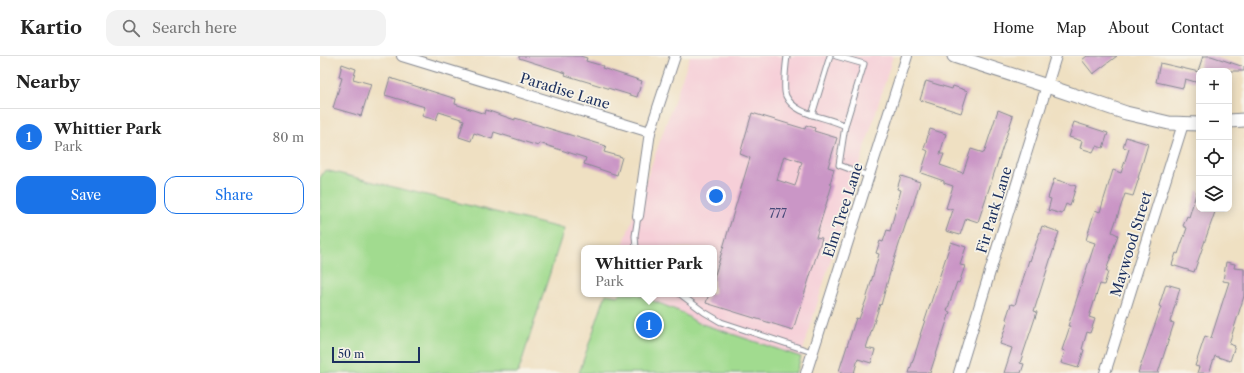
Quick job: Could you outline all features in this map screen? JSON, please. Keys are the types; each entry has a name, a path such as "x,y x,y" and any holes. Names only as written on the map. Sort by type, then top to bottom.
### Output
{"street":[{"name":"Paradise Lane","path":"402,56 650,132"},
{"path":"638,216 650,132 675,56"},
{"name":"Elm Tree Lane","path":"806,373 907,56"},
{"path":"954,56 1126,113 1152,120 1196,124"},
{"name":"Fir Park Lane","path":"960,373 1056,56"},
{"path":"1232,121 1244,120"},
{"name":"Maywood Street","path":"1105,373 1183,124"}],"lane":[{"path":"787,56 785,95 793,107 812,115 836,121 845,126"},
{"path":"812,115 830,56"},
{"path":"836,56 864,64 845,126 839,165 869,176"},
{"path":"636,245 635,236 638,216"},
{"path":"684,297 704,312 721,322 812,352"}],"shaded area":[{"path":"690,56 893,56 801,357 619,297 717,297 717,245 623,245"}],"green space":[{"path":"325,170 564,229 518,373 320,373 320,178"},
{"path":"605,297 644,297 681,312 696,322 801,357 796,373 579,373"}],"building":[{"path":"519,56 580,56 587,58 586,61 603,66 602,68 642,81 637,97 565,75 566,73 519,58"},
{"path":"1087,56 1117,56 1093,74 1082,60"},
{"path":"1203,56 1211,56 1244,67 1244,71 1232,71 1232,68 1199,68"},
{"path":"1160,63 1196,71 1196,82 1185,79 1183,88 1156,82"},
{"path":"342,64 356,69 353,79 371,84 361,116 333,108 342,78 339,77"},
{"path":"390,78 456,99 455,104 485,114 486,110 515,120 515,118 606,146 604,152 622,157 617,175 584,164 586,158 539,143 538,146 494,132 492,139 474,133 471,141 459,137 464,120 439,112 436,120 422,116 425,107 385,95"},
{"path":"926,81 952,89 953,86 968,91 961,113 920,100"},
{"path":"998,110 1013,116 978,222 966,218 960,235 946,231 953,210 946,208 953,186 944,183 944,181 921,173 928,151 924,149 930,129 946,134 940,154 944,154 940,165 963,173 971,149 984,153"},
{"path":"752,113 805,129 806,125 815,128 814,131 837,138 828,167 834,169 830,184 832,185 816,237 822,238 793,330 706,303 708,297 717,297 717,268 750,158 740,154","holes":["784,156 802,162 795,186 777,180"]},
{"path":"1074,122 1108,133 1103,148 1096,146 1093,152 1080,148 1082,141 1069,137"},
{"path":"1126,137 1148,144 1133,196 1125,194 1112,232 1118,235 1106,271 1108,272 1104,285 1100,284 1089,317 1095,319 1090,333 1087,332 1082,349 1084,350 1078,368 1061,363 1065,351 1062,350 1070,326 1068,326 1095,243 1086,240 1095,210 1100,212 1113,170 1121,173 1129,149 1123,147"},
{"path":"901,176 920,182 866,348 875,350 871,363 858,359 854,373 839,371 856,318 859,319 866,300 879,254 876,253 880,241 883,242 887,230 890,231 901,190 897,189"},
{"path":"1054,179 1076,186 1070,206 1066,204 1062,214 1048,210 1051,199 1048,198"},
{"path":"1196,194 1196,212 1215,212 1194,272 1172,265 1176,253 1178,254 1187,228 1183,226 1187,216 1189,217"},
{"path":"1042,226 1059,232 1034,311 1037,312 1020,363 1024,364 1021,373 1004,373 1012,348 1000,344 1008,320 1006,319 1011,304 1015,305 1029,260 1030,261"},
{"path":"951,242 966,247 960,265 965,266 959,283 957,282 947,311 950,312 930,373 909,373 920,335"},
{"path":"1226,262 1235,264 1234,268 1244,269 1244,296 1229,344 1235,346 1230,361 1215,356 1209,373 1197,373 1199,367 1195,366 1205,336 1211,338 1229,282 1223,281"},
{"path":"1166,284 1180,288 1170,322 1174,323 1158,373 1138,373 1161,307 1159,306"}],"place":[{"name":"Whittier Park","path":"649,325"}]}
